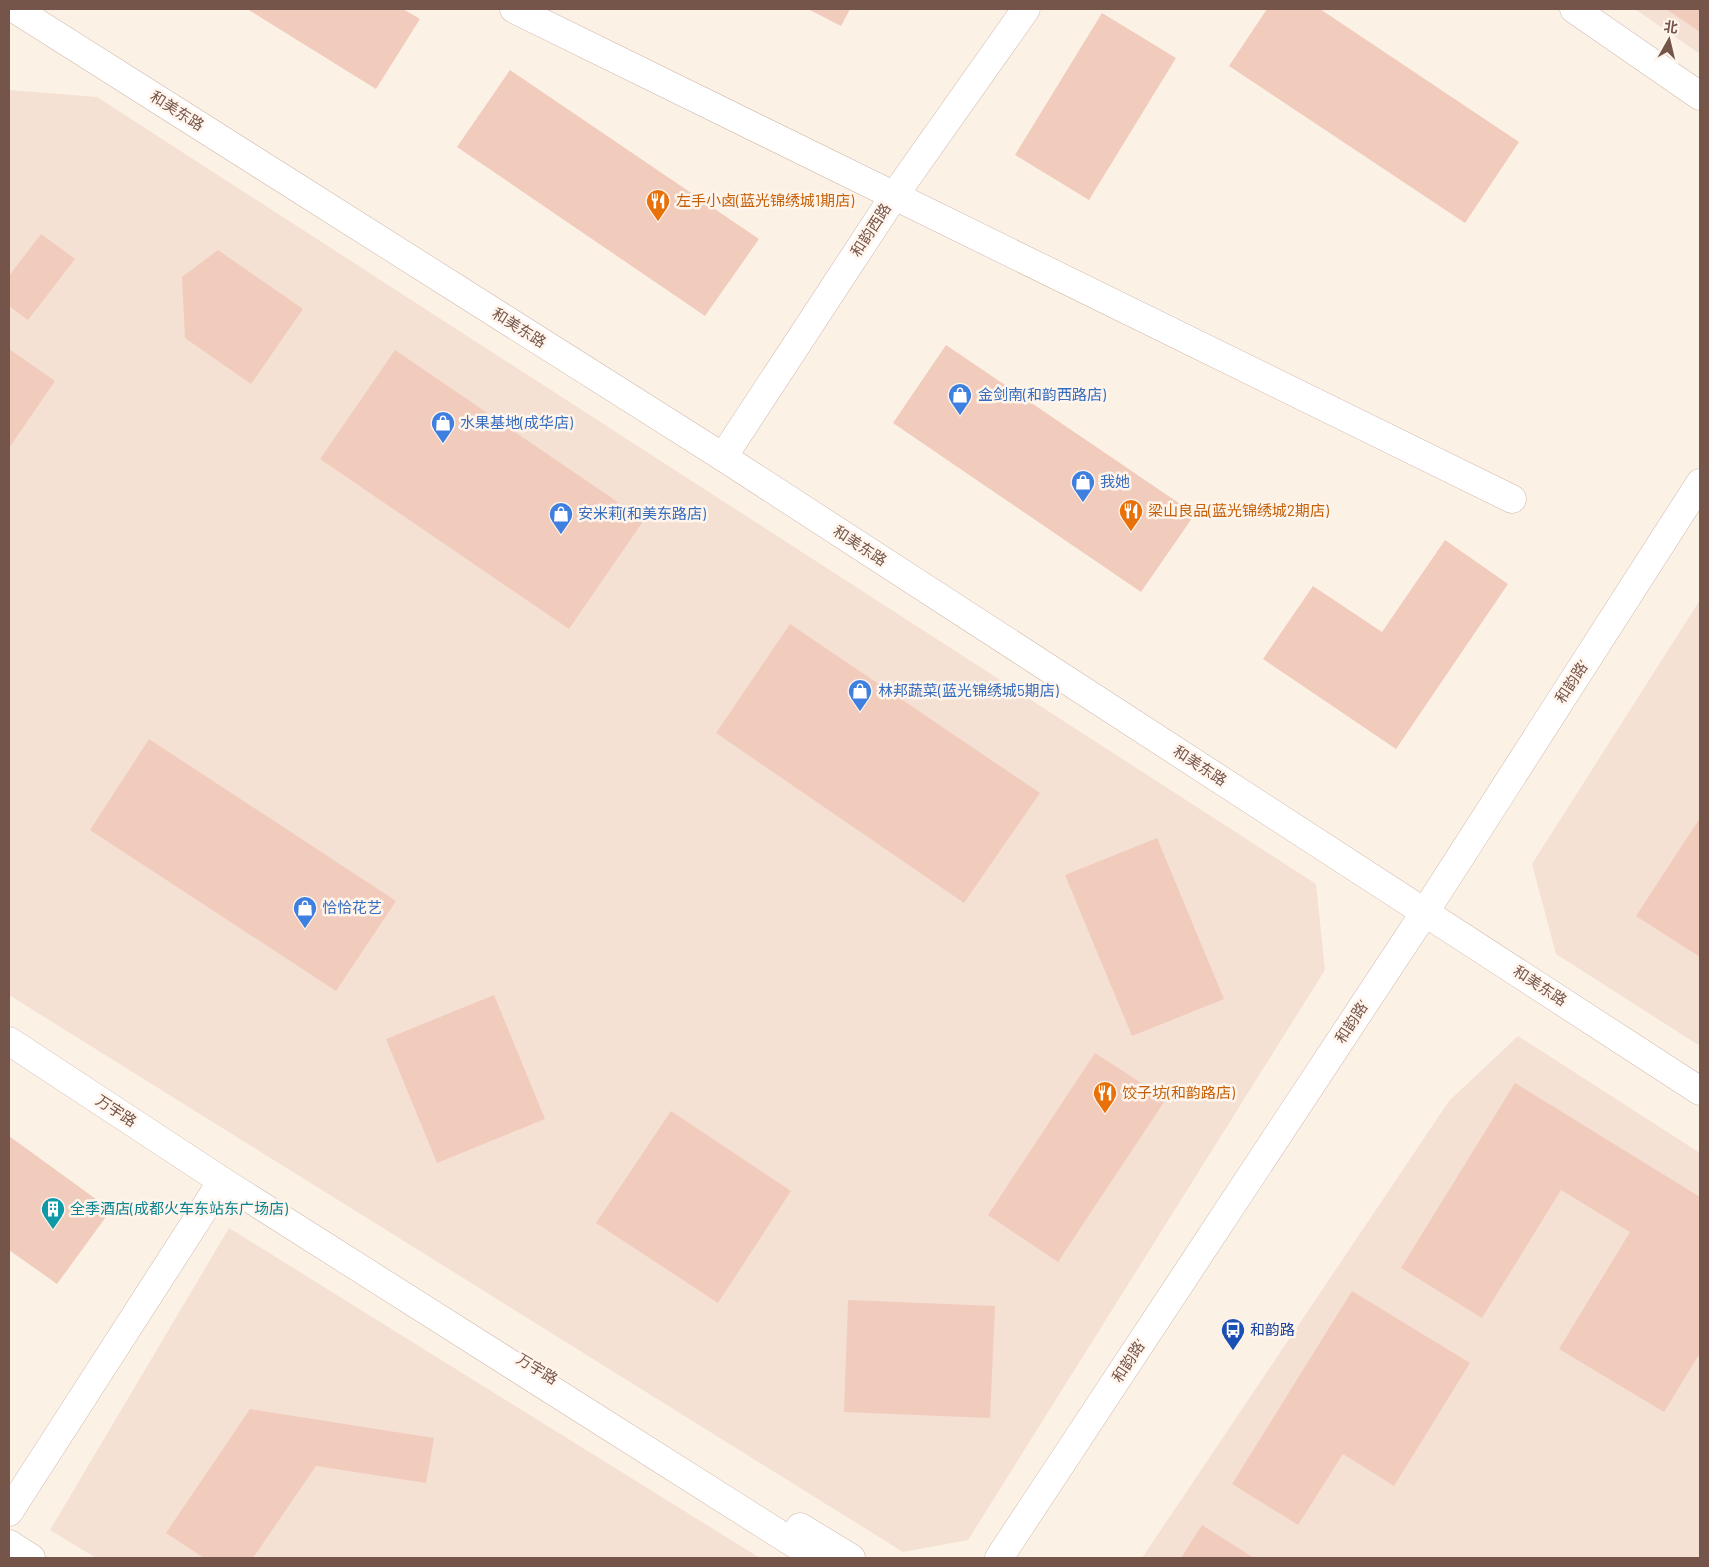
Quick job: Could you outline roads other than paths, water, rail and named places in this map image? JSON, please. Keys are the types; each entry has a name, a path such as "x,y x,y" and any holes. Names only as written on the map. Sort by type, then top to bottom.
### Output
{"street":[{"name":"和美东路","path":"15,9 723,457 1700,1091"},
{"path":"514,9 1512,499"},
{"name":"和韵西路","path":"723,457 894,196 1026,9"},
{"path":"1574,9 1700,96"},
{"name":"和韵路’","path":"999,1558 1425,912 1700,483"},
{"name":"万宇路","path":"9,1040 222,1180 817,1558"},
{"path":"9,1512 222,1180"},
{"name":"万宇路","path":"222,1180 851,1558"},
{"path":"9,1544 31,1558"}],"place":[{"name":"左手小卤(蓝光锦绣城1期店)","path":"658,222"},
{"name":"金剑南(和韵西路店)","path":"960,416"},
{"name":"水果基地(成华店)","path":"443,444"},
{"name":"我她","path":"1083,503"},
{"name":"梁山良品(蓝光锦绣城2期店)","path":"1131,532"},
{"name":"安米莉(和美东路店)","path":"561,535"},
{"name":"林邦蔬菜(蓝光锦绣城5期店)","path":"860,712"},
{"name":"恰恰花艺","path":"305,929"},
{"name":"饺子坊(和韵路店)","path":"1105,1114"},
{"name":"全季酒店(成都火车东站东广场店)","path":"53,1230"},
{"name":"和韵路","path":"1233,1351"}]}
